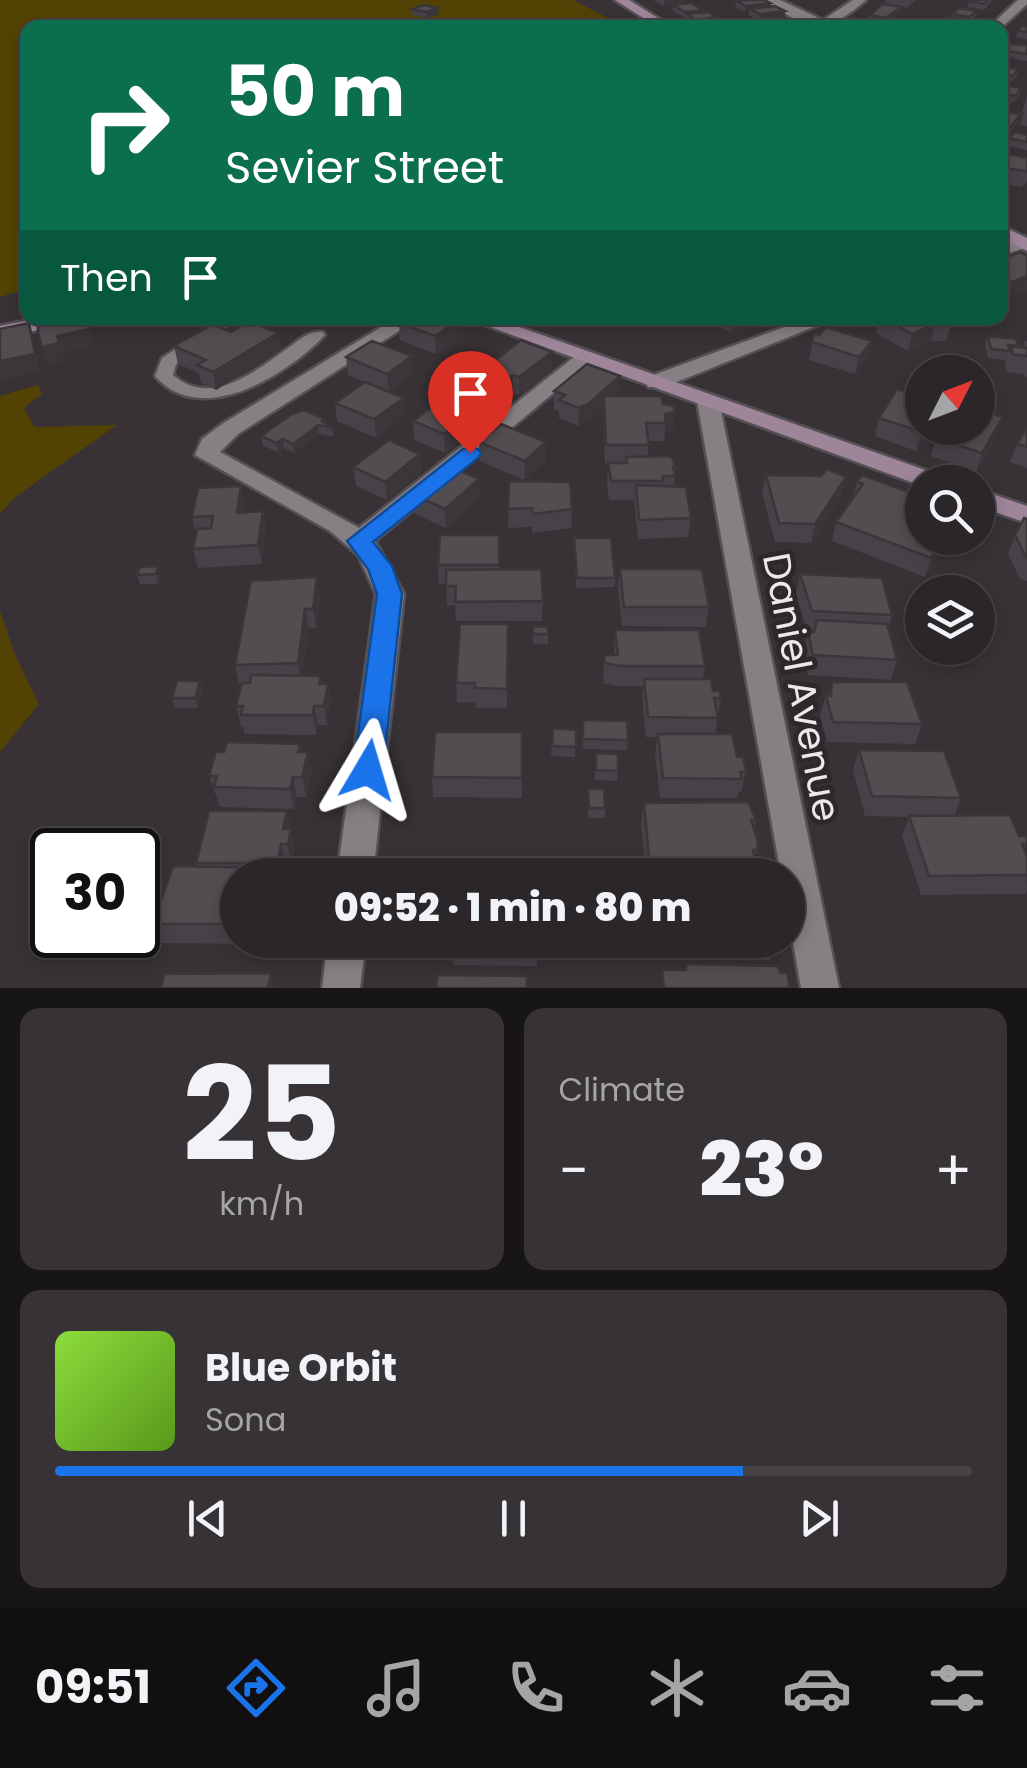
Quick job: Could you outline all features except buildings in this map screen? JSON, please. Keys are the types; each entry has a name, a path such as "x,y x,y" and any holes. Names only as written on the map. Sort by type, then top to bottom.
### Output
{"main road":[{"path":"621,0 655,20"},
{"path":"0,332 34,325"},
{"path":"496,325 905,471"},
{"path":"995,504 1027,515"}],"street":[{"path":"770,0 809,20"},
{"path":"830,20 860,0"},
{"path":"1003,20 1024,0"},
{"path":"357,858 390,594 380,566 340,525 206,456 210,444 230,428 398,325"},
{"path":"656,382 807,325"},
{"path":"359,541 586,357"},
{"name":"Daniel Avenue","path":"708,401 820,988"},
{"path":"341,988 345,958"}],"lane":[{"path":"218,325 168,362 164,368 170,384 195,393 224,394 317,336"}],"shaded area":[{"path":"0,0 573,0 608,18 20,20 20,291 0,297"},
{"path":"38,385 42,394 24,408 34,427 117,425 14,498 0,514 0,396"},
{"path":"0,611 15,655 39,704 0,752"}],"route":[{"path":"368,770 390,594 380,566 359,541 470,453"}]}
